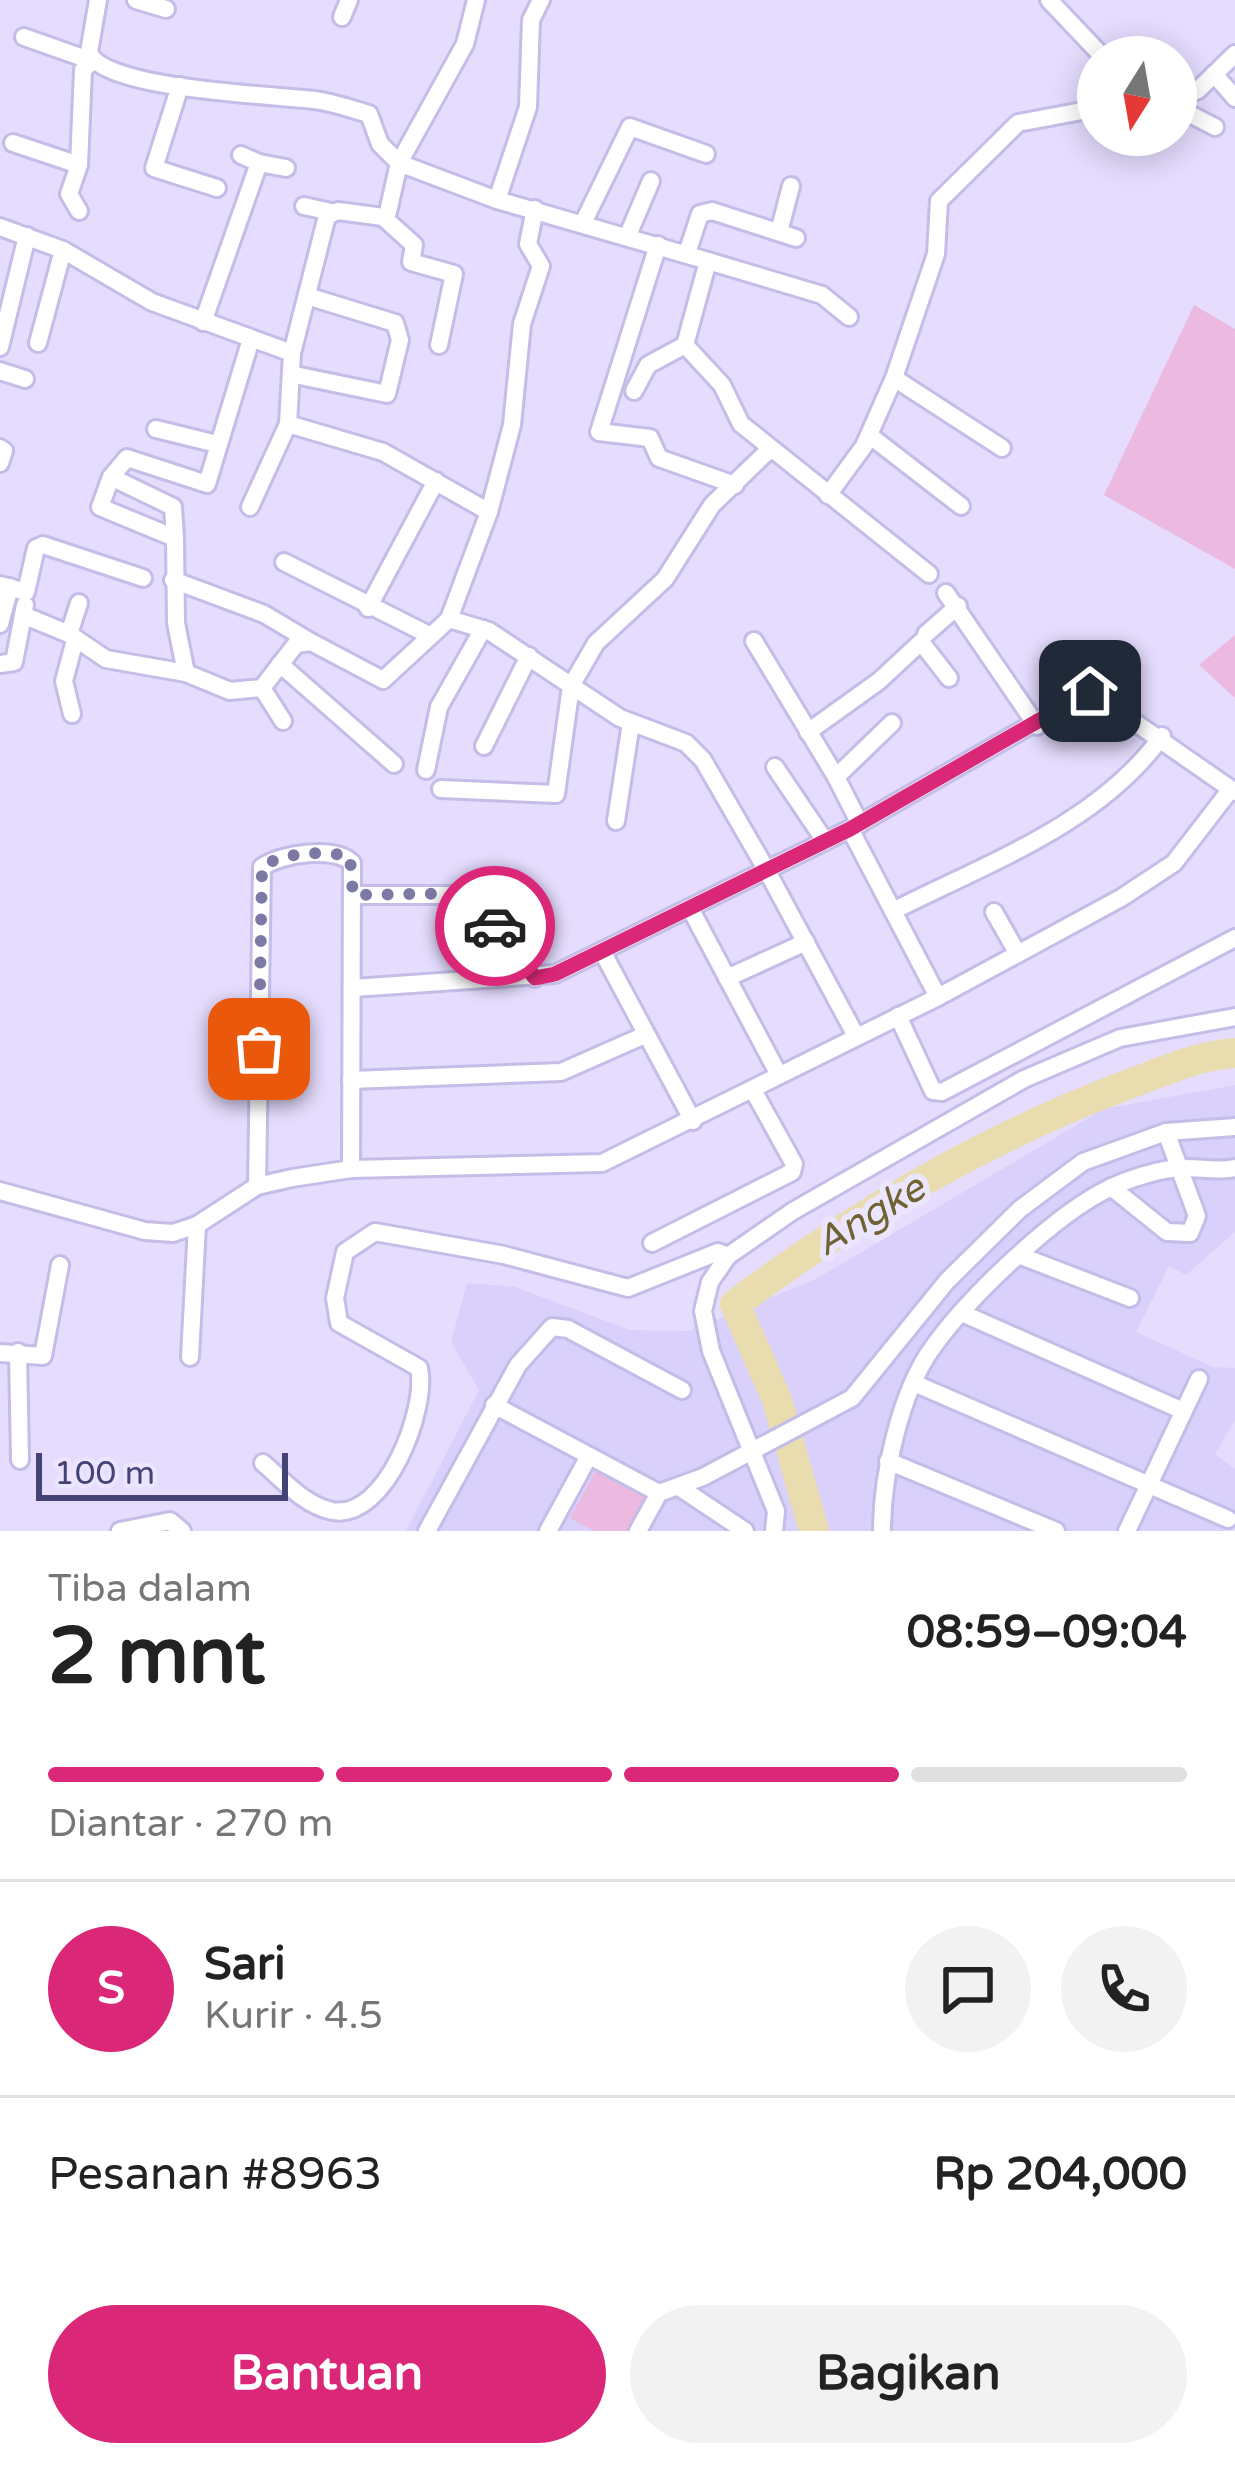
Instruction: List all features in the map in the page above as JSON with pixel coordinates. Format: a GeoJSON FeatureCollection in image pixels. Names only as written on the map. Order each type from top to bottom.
{"type":"FeatureCollection","features":[{"type":"Feature","properties":{"kind":"street"},"geometry":{"type":"LineString","coordinates":[[80,211],[69,194],[79,165],[83,70],[92,61],[98,0]]}},
{"type":"Feature","properties":{"kind":"street"},"geometry":{"type":"LineString","coordinates":[[136,0],[166,9]]}},
{"type":"Feature","properties":{"kind":"street"},"geometry":{"type":"LineString","coordinates":[[383,217],[399,163],[465,44],[476,0]]}},
{"type":"Feature","properties":{"kind":"street"},"geometry":{"type":"LineString","coordinates":[[497,200],[528,107],[531,20],[541,0]]}},
{"type":"Feature","properties":{"kind":"street"},"geometry":{"type":"LineString","coordinates":[[1049,0],[1083,36]]}},
{"type":"Feature","properties":{"kind":"street"},"geometry":{"type":"LineString","coordinates":[[24,37],[180,86],[315,100],[369,114],[380,144],[399,163],[497,200],[584,221],[822,295],[849,317]]}},
{"type":"Feature","properties":{"kind":"street"},"geometry":{"type":"LineString","coordinates":[[1197,87],[1235,53]]}},
{"type":"Feature","properties":{"kind":"street"},"geometry":{"type":"LineString","coordinates":[[1214,74],[1235,98]]}},
{"type":"Feature","properties":{"kind":"street"},"geometry":{"type":"LineString","coordinates":[[180,86],[154,168],[217,188]]}},
{"type":"Feature","properties":{"kind":"street"},"geometry":{"type":"LineString","coordinates":[[828,495],[869,435],[895,379],[936,254],[939,201],[1018,123],[1077,112]]}},
{"type":"Feature","properties":{"kind":"street"},"geometry":{"type":"LineString","coordinates":[[1197,116],[1215,127]]}},
{"type":"Feature","properties":{"kind":"street"},"geometry":{"type":"LineString","coordinates":[[584,221],[630,128],[706,154]]}},
{"type":"Feature","properties":{"kind":"street"},"geometry":{"type":"LineString","coordinates":[[13,143],[79,165]]}},
{"type":"Feature","properties":{"kind":"street"},"geometry":{"type":"LineString","coordinates":[[241,155],[286,169]]}},
{"type":"Feature","properties":{"kind":"street"},"geometry":{"type":"LineString","coordinates":[[203,322],[259,163]]}},
{"type":"Feature","properties":{"kind":"street"},"geometry":{"type":"LineString","coordinates":[[628,235],[651,181]]}},
{"type":"Feature","properties":{"kind":"street"},"geometry":{"type":"LineString","coordinates":[[687,253],[700,214],[712,211],[788,235],[791,186]]}},
{"type":"Feature","properties":{"kind":"street"},"geometry":{"type":"LineString","coordinates":[[304,206],[383,217],[414,244],[411,262],[454,274],[439,345]]}},
{"type":"Feature","properties":{"kind":"street"},"geometry":{"type":"LineString","coordinates":[[173,580],[280,621],[383,680],[449,619],[489,512],[512,424],[522,324],[542,266],[528,244],[535,209]]}},
{"type":"Feature","properties":{"kind":"street"},"geometry":{"type":"LineString","coordinates":[[250,506],[288,424],[295,375],[292,352],[331,212]]}},
{"type":"Feature","properties":{"kind":"street"},"geometry":{"type":"LineString","coordinates":[[0,227],[63,250],[112,283],[203,322],[292,352]]}},
{"type":"Feature","properties":{"kind":"street"},"geometry":{"type":"LineString","coordinates":[[0,347],[27,236]]}},
{"type":"Feature","properties":{"kind":"street"},"geometry":{"type":"LineString","coordinates":[[658,244],[599,432],[650,438],[658,458],[735,485]]}},
{"type":"Feature","properties":{"kind":"street"},"geometry":{"type":"LineString","coordinates":[[38,343],[63,250]]}},
{"type":"Feature","properties":{"kind":"street"},"geometry":{"type":"LineString","coordinates":[[634,391],[648,365],[685,345],[708,261]]}},
{"type":"Feature","properties":{"kind":"street"},"geometry":{"type":"LineString","coordinates":[[295,375],[388,394],[400,340],[395,323],[378,314],[307,296]]}},
{"type":"Feature","properties":{"kind":"street"},"geometry":{"type":"LineString","coordinates":[[175,538],[100,507],[111,477],[128,458],[207,484],[251,339]]}},
{"type":"Feature","properties":{"kind":"street"},"geometry":{"type":"LineString","coordinates":[[685,345],[722,385],[741,424],[928,574]]}},
{"type":"Feature","properties":{"kind":"street"},"geometry":{"type":"LineString","coordinates":[[0,371],[25,379]]}},
{"type":"Feature","properties":{"kind":"street"},"geometry":{"type":"LineString","coordinates":[[895,379],[1002,448]]}},
{"type":"Feature","properties":{"kind":"street"},"geometry":{"type":"LineString","coordinates":[[288,424],[383,452],[489,512]]}},
{"type":"Feature","properties":{"kind":"street"},"geometry":{"type":"LineString","coordinates":[[156,429],[218,444]]}},
{"type":"Feature","properties":{"kind":"street"},"geometry":{"type":"LineString","coordinates":[[869,435],[961,506]]}},
{"type":"Feature","properties":{"kind":"street"},"geometry":{"type":"LineString","coordinates":[[0,448],[0,463]]}},
{"type":"Feature","properties":{"kind":"street"},"geometry":{"type":"LineString","coordinates":[[441,789],[556,794],[571,686],[596,643],[665,579],[712,505],[770,449]]}},
{"type":"Feature","properties":{"kind":"street"},"geometry":{"type":"LineString","coordinates":[[111,477],[173,507],[173,580],[186,673]]}},
{"type":"Feature","properties":{"kind":"street"},"geometry":{"type":"LineString","coordinates":[[368,608],[436,481]]}},
{"type":"Feature","properties":{"kind":"street"},"geometry":{"type":"LineString","coordinates":[[0,624],[12,588],[43,544],[143,578]]}},
{"type":"Feature","properties":{"kind":"street"},"geometry":{"type":"LineString","coordinates":[[284,562],[429,635]]}},
{"type":"Feature","properties":{"kind":"street"},"geometry":{"type":"LineString","coordinates":[[0,664],[14,662],[23,615],[12,588]]}},
{"type":"Feature","properties":{"kind":"street"},"geometry":{"type":"LineString","coordinates":[[926,634],[952,600],[1037,726]]}},
{"type":"Feature","properties":{"kind":"street"},"geometry":{"type":"LineString","coordinates":[[72,714],[64,682],[79,603]]}},
{"type":"Feature","properties":{"kind":"street"},"geometry":{"type":"LineString","coordinates":[[23,615],[106,658],[186,673],[230,691],[262,688],[296,644],[311,642]]}},
{"type":"Feature","properties":{"kind":"street"},"geometry":{"type":"LineString","coordinates":[[449,619],[483,628],[632,723],[686,743],[703,760],[855,1034]]}},
{"type":"Feature","properties":{"kind":"street"},"geometry":{"type":"LineString","coordinates":[[426,770],[440,707],[483,628]]}},
{"type":"Feature","properties":{"kind":"street"},"geometry":{"type":"LineString","coordinates":[[754,641],[836,777],[893,911],[938,997]]}},
{"type":"Feature","properties":{"kind":"street"},"geometry":{"type":"LineString","coordinates":[[808,732],[879,681],[921,642],[949,678]]}},
{"type":"Feature","properties":{"kind":"street"},"geometry":{"type":"LineString","coordinates":[[484,746],[529,656]]}},
{"type":"Feature","properties":{"kind":"street"},"geometry":{"type":"LineString","coordinates":[[280,664],[394,764]]}},
{"type":"Feature","properties":{"kind":"street"},"geometry":{"type":"LineString","coordinates":[[262,688],[283,721]]}},
{"type":"Feature","properties":{"kind":"street"},"geometry":{"type":"LineString","coordinates":[[0,1191],[145,1231],[173,1233],[197,1225],[257,1186],[351,1169],[575,1168],[633,1152],[855,1034],[938,997],[1174,863],[1233,790],[1094,692],[855,826],[603,953],[535,978],[353,988]]}},
{"type":"Feature","properties":{"kind":"street"},"geometry":{"type":"LineString","coordinates":[[616,821],[632,723]]}},
{"type":"Feature","properties":{"kind":"street"},"geometry":{"type":"LineString","coordinates":[[836,777],[892,723]]}},
{"type":"Feature","properties":{"kind":"street"},"geometry":{"type":"LineString","coordinates":[[893,911],[1072,820],[1135,774],[1162,736]]}},
{"type":"Feature","properties":{"kind":"street"},"geometry":{"type":"LineString","coordinates":[[776,767],[826,841]]}},
{"type":"Feature","properties":{"kind":"street"},"geometry":{"type":"LineString","coordinates":[[257,1186],[262,867],[273,859],[336,853],[352,863],[351,1169]]}},
{"type":"Feature","properties":{"kind":"street"},"geometry":{"type":"LineString","coordinates":[[353,895],[472,895],[535,978]]}},
{"type":"Feature","properties":{"kind":"street"},"geometry":{"type":"LineString","coordinates":[[690,908],[779,1075]]}},
{"type":"Feature","properties":{"kind":"street"},"geometry":{"type":"LineString","coordinates":[[994,912],[1018,954]]}},
{"type":"Feature","properties":{"kind":"street"},"geometry":{"type":"LineString","coordinates":[[898,1016],[933,1091],[942,1092],[1235,938]]}},
{"type":"Feature","properties":{"kind":"street"},"geometry":{"type":"LineString","coordinates":[[727,978],[806,942]]}},
{"type":"Feature","properties":{"kind":"street"},"geometry":{"type":"LineString","coordinates":[[603,953],[693,1121]]}},
{"type":"Feature","properties":{"kind":"street"},"geometry":{"type":"LineString","coordinates":[[774,1531],[776,1511],[757,1444],[711,1351],[703,1311],[710,1282],[728,1256],[794,1211],[1024,1079],[1120,1039],[1235,1017]]}},
{"type":"Feature","properties":{"kind":"street"},"geometry":{"type":"LineString","coordinates":[[351,1080],[561,1072],[645,1035]]}},
{"type":"Feature","properties":{"kind":"street"},"geometry":{"type":"LineString","coordinates":[[652,1243],[792,1172],[794,1164],[753,1090]]}},
{"type":"Feature","properties":{"kind":"street"},"geometry":{"type":"LineString","coordinates":[[638,1531],[659,1493],[852,1398],[947,1281],[1020,1209],[1083,1162],[1166,1132],[1235,1126]]}},
{"type":"Feature","properties":{"kind":"street"},"geometry":{"type":"LineString","coordinates":[[1111,1187],[1167,1232],[1190,1234],[1197,1216],[1166,1132]]}},
{"type":"Feature","properties":{"kind":"street"},"geometry":{"type":"LineString","coordinates":[[882,1531],[887,1461],[916,1384],[932,1348],[964,1314],[1056,1220],[1111,1187],[1179,1168],[1235,1168]]}},
{"type":"Feature","properties":{"kind":"street"},"geometry":{"type":"LineString","coordinates":[[190,1357],[197,1225]]}},
{"type":"Feature","properties":{"kind":"street"},"geometry":{"type":"LineString","coordinates":[[263,1463],[310,1504],[337,1512],[361,1504],[392,1475],[424,1390],[419,1368],[339,1323],[335,1298],[345,1252],[375,1232],[504,1255],[628,1288],[718,1252],[728,1256]]}},
{"type":"Feature","properties":{"kind":"street"},"geometry":{"type":"LineString","coordinates":[[1021,1256],[1130,1298]]}},
{"type":"Feature","properties":{"kind":"street"},"geometry":{"type":"LineString","coordinates":[[20,1460],[9,1352],[44,1356],[60,1265]]}},
{"type":"Feature","properties":{"kind":"street"},"geometry":{"type":"LineString","coordinates":[[964,1314],[1181,1410]]}},
{"type":"Feature","properties":{"kind":"street"},"geometry":{"type":"LineString","coordinates":[[428,1531],[518,1365],[558,1325],[682,1390]]}},
{"type":"Feature","properties":{"kind":"street"},"geometry":{"type":"LineString","coordinates":[[1127,1531],[1198,1379]]}},
{"type":"Feature","properties":{"kind":"street"},"geometry":{"type":"LineString","coordinates":[[916,1384],[1228,1519]]}},
{"type":"Feature","properties":{"kind":"street"},"geometry":{"type":"LineString","coordinates":[[494,1405],[659,1493]]}},
{"type":"Feature","properties":{"kind":"street"},"geometry":{"type":"LineString","coordinates":[[548,1531],[590,1456]]}},
{"type":"Feature","properties":{"kind":"street"},"geometry":{"type":"LineString","coordinates":[[887,1461],[1031,1526],[1056,1531]]}},
{"type":"Feature","properties":{"kind":"street"},"geometry":{"type":"LineString","coordinates":[[679,1487],[745,1531]]}},
{"type":"Feature","properties":{"kind":"street"},"geometry":{"type":"LineString","coordinates":[[120,1531],[170,1521],[182,1531]]}},
{"type":"Feature","properties":{"kind":"shaded area"},"geometry":{"type":"Polygon","coordinates":[[[1194,305],[1235,329],[1235,569],[1104,495],[1194,305]]]}},
{"type":"Feature","properties":{"kind":"shaded area"},"geometry":{"type":"Polygon","coordinates":[[[1235,635],[1235,698],[1199,665],[1235,635]]]}},
{"type":"Feature","properties":{"kind":"shaded area"},"geometry":{"type":"Polygon","coordinates":[[[1235,1085],[1235,1232],[1186,1275],[1169,1266],[1136,1332],[1213,1367],[1235,1368],[1235,1420],[1215,1454],[1235,1469],[1235,1516],[1224,1531],[406,1531],[479,1390],[451,1342],[467,1283],[515,1287],[630,1330],[688,1331],[816,1279],[1104,1109],[1235,1085]]]}},
{"type":"Feature","properties":{"kind":"shaded area"},"geometry":{"type":"Polygon","coordinates":[[[596,1470],[648,1498],[630,1531],[594,1531],[570,1518],[596,1470]]]}},
{"type":"Feature","properties":{"kind":"waterway","name":"Angke"},"geometry":{"type":"LineString","coordinates":[[814,1531],[777,1400],[735,1304],[876,1209],[974,1153],[1129,1084],[1235,1053]]}},
{"type":"Feature","properties":{"kind":"way so far"},"geometry":{"type":"LineString","coordinates":[[259,1049],[262,867],[273,859],[336,853],[350,857],[353,895],[468,893],[495,926]]}},
{"type":"Feature","properties":{"kind":"route"},"geometry":{"type":"LineString","coordinates":[[495,926],[535,978],[555,974],[850,829],[1037,726],[1090,691]]}}]}
